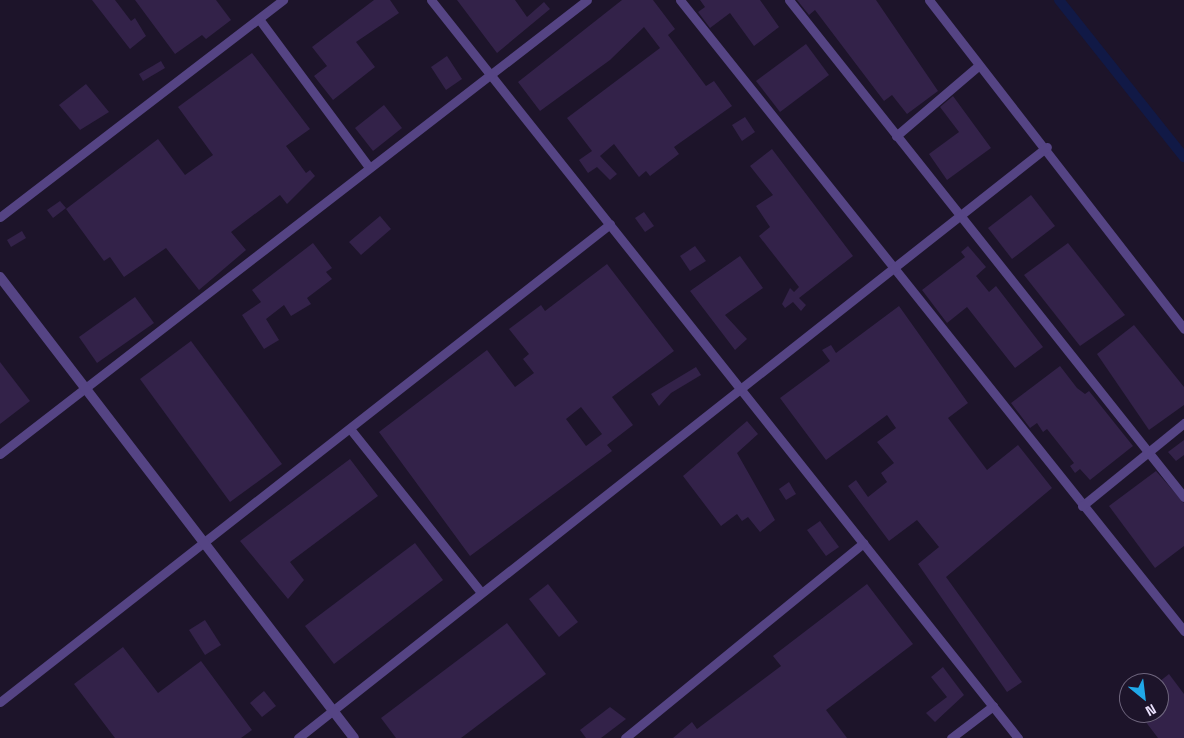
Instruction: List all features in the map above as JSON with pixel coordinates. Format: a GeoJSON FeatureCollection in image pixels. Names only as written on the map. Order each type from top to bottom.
{"type":"FeatureCollection","features":[{"type":"Feature","properties":{"kind":"street"},"geometry":{"type":"LineString","coordinates":[[0,217],[283,0]]}},
{"type":"Feature","properties":{"kind":"street"},"geometry":{"type":"LineString","coordinates":[[432,0],[1018,738]]}},
{"type":"Feature","properties":{"kind":"street"},"geometry":{"type":"LineString","coordinates":[[0,454],[587,0]]}},
{"type":"Feature","properties":{"kind":"street"},"geometry":{"type":"LineString","coordinates":[[680,0],[1082,506],[1184,631]]}},
{"type":"Feature","properties":{"kind":"street"},"geometry":{"type":"LineString","coordinates":[[789,0],[1184,498]]}},
{"type":"Feature","properties":{"kind":"street"},"geometry":{"type":"LineString","coordinates":[[929,0],[1047,147],[1184,329]]}},
{"type":"Feature","properties":{"kind":"street"},"geometry":{"type":"LineString","coordinates":[[259,19],[369,167]]}},
{"type":"Feature","properties":{"kind":"street"},"geometry":{"type":"LineString","coordinates":[[896,136],[980,65]]}},
{"type":"Feature","properties":{"kind":"street"},"geometry":{"type":"LineString","coordinates":[[298,738],[739,387],[1047,147]]}},
{"type":"Feature","properties":{"kind":"street"},"geometry":{"type":"LineString","coordinates":[[0,702],[350,430],[610,224]]}},
{"type":"Feature","properties":{"kind":"street"},"geometry":{"type":"LineString","coordinates":[[0,277],[207,541],[354,738]]}},
{"type":"Feature","properties":{"kind":"street"},"geometry":{"type":"LineString","coordinates":[[1082,506],[1184,423]]}},
{"type":"Feature","properties":{"kind":"street"},"geometry":{"type":"LineString","coordinates":[[350,430],[481,592]]}},
{"type":"Feature","properties":{"kind":"street"},"geometry":{"type":"LineString","coordinates":[[625,738],[863,543]]}},
{"type":"Feature","properties":{"kind":"street"},"geometry":{"type":"LineString","coordinates":[[951,738],[992,706]]}},
{"type":"Feature","properties":{"kind":"building"},"geometry":{"type":"Polygon","coordinates":[[[92,0],[115,0],[131,21],[135,18],[146,36],[130,49],[92,0]]]}},
{"type":"Feature","properties":{"kind":"building"},"geometry":{"type":"Polygon","coordinates":[[[135,0],[216,0],[231,20],[206,39],[202,35],[175,54],[135,0]]]}},
{"type":"Feature","properties":{"kind":"building"},"geometry":{"type":"Polygon","coordinates":[[[374,0],[390,0],[399,13],[356,42],[375,67],[333,100],[314,76],[327,66],[312,47],[374,0]]]}},
{"type":"Feature","properties":{"kind":"building"},"geometry":{"type":"Polygon","coordinates":[[[457,0],[515,0],[527,17],[544,2],[550,9],[497,53],[457,0]]]}},
{"type":"Feature","properties":{"kind":"building"},"geometry":{"type":"Polygon","coordinates":[[[622,0],[653,0],[675,29],[668,35],[706,86],[714,81],[732,106],[674,147],[679,154],[650,176],[646,171],[639,177],[614,144],[600,156],[617,174],[610,180],[597,167],[588,173],[579,160],[592,151],[567,118],[660,48],[644,27],[610,60],[540,111],[518,82],[622,0]]]}},
{"type":"Feature","properties":{"kind":"building"},"geometry":{"type":"Polygon","coordinates":[[[700,0],[760,0],[779,27],[754,46],[730,13],[710,28],[698,12],[705,7],[700,0]]]}},
{"type":"Feature","properties":{"kind":"building"},"geometry":{"type":"Polygon","coordinates":[[[797,0],[876,0],[938,91],[907,114],[892,95],[884,101],[815,10],[809,15],[797,0]]]}},
{"type":"Feature","properties":{"kind":"building"},"geometry":{"type":"Polygon","coordinates":[[[806,44],[829,75],[780,112],[756,81],[806,44]]]}},
{"type":"Feature","properties":{"kind":"building"},"geometry":{"type":"Polygon","coordinates":[[[252,53],[310,129],[286,146],[306,173],[310,170],[315,176],[287,204],[280,195],[231,232],[246,250],[199,290],[166,248],[124,277],[110,257],[104,261],[66,209],[158,139],[185,175],[213,155],[178,107],[252,53]]]}},
{"type":"Feature","properties":{"kind":"building"},"geometry":{"type":"Polygon","coordinates":[[[447,56],[462,79],[446,90],[431,67],[447,56]]]}},
{"type":"Feature","properties":{"kind":"building"},"geometry":{"type":"Polygon","coordinates":[[[161,61],[165,68],[143,81],[139,74],[161,61]]]}},
{"type":"Feature","properties":{"kind":"building"},"geometry":{"type":"Polygon","coordinates":[[[86,84],[109,112],[80,130],[59,105],[86,84]]]}},
{"type":"Feature","properties":{"kind":"building"},"geometry":{"type":"Polygon","coordinates":[[[953,96],[991,148],[947,180],[929,154],[959,132],[940,107],[953,96]]]}},
{"type":"Feature","properties":{"kind":"building"},"geometry":{"type":"Polygon","coordinates":[[[384,105],[402,128],[373,151],[355,128],[384,105]]]}},
{"type":"Feature","properties":{"kind":"building"},"geometry":{"type":"Polygon","coordinates":[[[745,117],[755,132],[742,141],[732,125],[745,117]]]}},
{"type":"Feature","properties":{"kind":"building"},"geometry":{"type":"Polygon","coordinates":[[[772,149],[853,256],[799,298],[806,305],[801,311],[793,302],[785,308],[782,304],[790,288],[794,292],[799,287],[759,236],[770,227],[756,206],[773,195],[750,166],[772,149]]]}},
{"type":"Feature","properties":{"kind":"building"},"geometry":{"type":"Polygon","coordinates":[[[1031,195],[1055,226],[1012,259],[988,228],[1031,195]]]}},
{"type":"Feature","properties":{"kind":"building"},"geometry":{"type":"Polygon","coordinates":[[[60,201],[66,208],[53,218],[47,210],[60,201]]]}},
{"type":"Feature","properties":{"kind":"building"},"geometry":{"type":"Polygon","coordinates":[[[644,212],[654,226],[645,232],[635,218],[644,212]]]}},
{"type":"Feature","properties":{"kind":"building"},"geometry":{"type":"Polygon","coordinates":[[[380,216],[391,229],[361,255],[349,242],[380,216]]]}},
{"type":"Feature","properties":{"kind":"building"},"geometry":{"type":"Polygon","coordinates":[[[22,231],[26,238],[11,247],[7,240],[22,231]]]}},
{"type":"Feature","properties":{"kind":"building"},"geometry":{"type":"Polygon","coordinates":[[[313,243],[332,268],[326,272],[332,279],[307,298],[311,304],[291,316],[284,305],[266,319],[279,340],[264,349],[242,315],[261,302],[252,290],[313,243]]]}},
{"type":"Feature","properties":{"kind":"building"},"geometry":{"type":"Polygon","coordinates":[[[1068,243],[1125,315],[1080,346],[1024,275],[1068,243]]]}},
{"type":"Feature","properties":{"kind":"building"},"geometry":{"type":"Polygon","coordinates":[[[695,246],[706,261],[690,271],[680,256],[695,246]]]}},
{"type":"Feature","properties":{"kind":"building"},"geometry":{"type":"Polygon","coordinates":[[[968,246],[986,267],[976,276],[989,292],[996,286],[1043,347],[1015,368],[967,307],[947,323],[922,290],[965,257],[961,252],[968,246]]]}},
{"type":"Feature","properties":{"kind":"building"},"geometry":{"type":"Polygon","coordinates":[[[740,256],[763,288],[725,315],[747,339],[735,350],[690,291],[740,256]]]}},
{"type":"Feature","properties":{"kind":"building"},"geometry":{"type":"Polygon","coordinates":[[[607,264],[674,351],[612,397],[633,425],[607,445],[612,451],[470,556],[379,432],[487,350],[515,387],[534,373],[523,359],[529,354],[509,329],[541,305],[545,311],[607,264]],[[581,407],[566,419],[586,446],[602,434],[581,407]]]}},
{"type":"Feature","properties":{"kind":"building"},"geometry":{"type":"Polygon","coordinates":[[[135,297],[154,323],[97,363],[79,337],[135,297]]]}},
{"type":"Feature","properties":{"kind":"building"},"geometry":{"type":"Polygon","coordinates":[[[899,306],[968,403],[948,418],[987,470],[1018,445],[1052,488],[946,577],[1022,682],[1007,692],[918,564],[939,547],[917,520],[889,541],[848,486],[856,480],[868,497],[887,482],[881,473],[894,463],[877,442],[896,428],[887,415],[826,460],[780,398],[830,361],[822,350],[831,345],[836,353],[899,306]]]}},
{"type":"Feature","properties":{"kind":"building"},"geometry":{"type":"Polygon","coordinates":[[[1134,325],[1184,387],[1184,405],[1149,430],[1097,354],[1134,325]]]}},
{"type":"Feature","properties":{"kind":"building"},"geometry":{"type":"Polygon","coordinates":[[[191,341],[282,464],[230,502],[140,379],[191,341]]]}},
{"type":"Feature","properties":{"kind":"building"},"geometry":{"type":"Polygon","coordinates":[[[0,362],[30,401],[0,424],[0,362]]]}},
{"type":"Feature","properties":{"kind":"building"},"geometry":{"type":"Polygon","coordinates":[[[1060,366],[1077,388],[1085,394],[1089,391],[1133,446],[1090,480],[1080,469],[1075,473],[1070,466],[1074,463],[1047,429],[1043,432],[1037,423],[1030,428],[1011,403],[1060,366]]]}},
{"type":"Feature","properties":{"kind":"building"},"geometry":{"type":"Polygon","coordinates":[[[696,367],[701,375],[671,393],[659,406],[651,394],[696,367]]]}},
{"type":"Feature","properties":{"kind":"building"},"geometry":{"type":"Polygon","coordinates":[[[747,421],[758,434],[737,453],[775,520],[760,532],[748,517],[742,521],[737,514],[721,526],[683,476],[747,421]]]}},
{"type":"Feature","properties":{"kind":"building"},"geometry":{"type":"Polygon","coordinates":[[[1184,440],[1184,455],[1176,461],[1168,452],[1184,440]]]}},
{"type":"Feature","properties":{"kind":"building"},"geometry":{"type":"Polygon","coordinates":[[[350,459],[378,496],[290,562],[304,580],[288,599],[240,541],[350,459]]]}},
{"type":"Feature","properties":{"kind":"building"},"geometry":{"type":"Polygon","coordinates":[[[1156,471],[1184,503],[1184,546],[1155,568],[1109,506],[1156,471]]]}},
{"type":"Feature","properties":{"kind":"building"},"geometry":{"type":"Polygon","coordinates":[[[789,482],[796,494],[786,500],[779,489],[789,482]]]}},
{"type":"Feature","properties":{"kind":"building"},"geometry":{"type":"Polygon","coordinates":[[[820,521],[839,547],[826,556],[807,530],[820,521]]]}},
{"type":"Feature","properties":{"kind":"building"},"geometry":{"type":"Polygon","coordinates":[[[415,543],[443,580],[334,664],[305,626],[415,543]]]}},
{"type":"Feature","properties":{"kind":"building"},"geometry":{"type":"Polygon","coordinates":[[[548,584],[578,622],[559,637],[529,599],[548,584]]]}},
{"type":"Feature","properties":{"kind":"building"},"geometry":{"type":"Polygon","coordinates":[[[867,584],[913,644],[826,710],[847,738],[673,738],[692,722],[697,729],[781,666],[773,656],[867,584]]]}},
{"type":"Feature","properties":{"kind":"building"},"geometry":{"type":"Polygon","coordinates":[[[205,620],[221,645],[205,655],[189,630],[205,620]]]}},
{"type":"Feature","properties":{"kind":"building"},"geometry":{"type":"Polygon","coordinates":[[[507,623],[546,674],[461,738],[396,738],[381,718],[507,623]]]}},
{"type":"Feature","properties":{"kind":"building"},"geometry":{"type":"Polygon","coordinates":[[[123,647],[158,693],[201,661],[252,730],[241,738],[115,738],[74,684],[123,647]]]}},
{"type":"Feature","properties":{"kind":"building"},"geometry":{"type":"Polygon","coordinates":[[[943,667],[964,695],[935,722],[926,713],[947,697],[931,677],[943,667]]]}},
{"type":"Feature","properties":{"kind":"building"},"geometry":{"type":"Polygon","coordinates":[[[1169,674],[1184,694],[1184,738],[1158,738],[1147,723],[1169,723],[1169,674]]]}},
{"type":"Feature","properties":{"kind":"building"},"geometry":{"type":"Polygon","coordinates":[[[264,691],[276,706],[262,717],[250,703],[264,691]]]}},
{"type":"Feature","properties":{"kind":"building"},"geometry":{"type":"Polygon","coordinates":[[[610,707],[626,719],[601,738],[586,738],[580,730],[610,707]]]}},
{"type":"Feature","properties":{"kind":"waterway"},"geometry":{"type":"LineString","coordinates":[[1059,0],[1184,157]]}}]}
